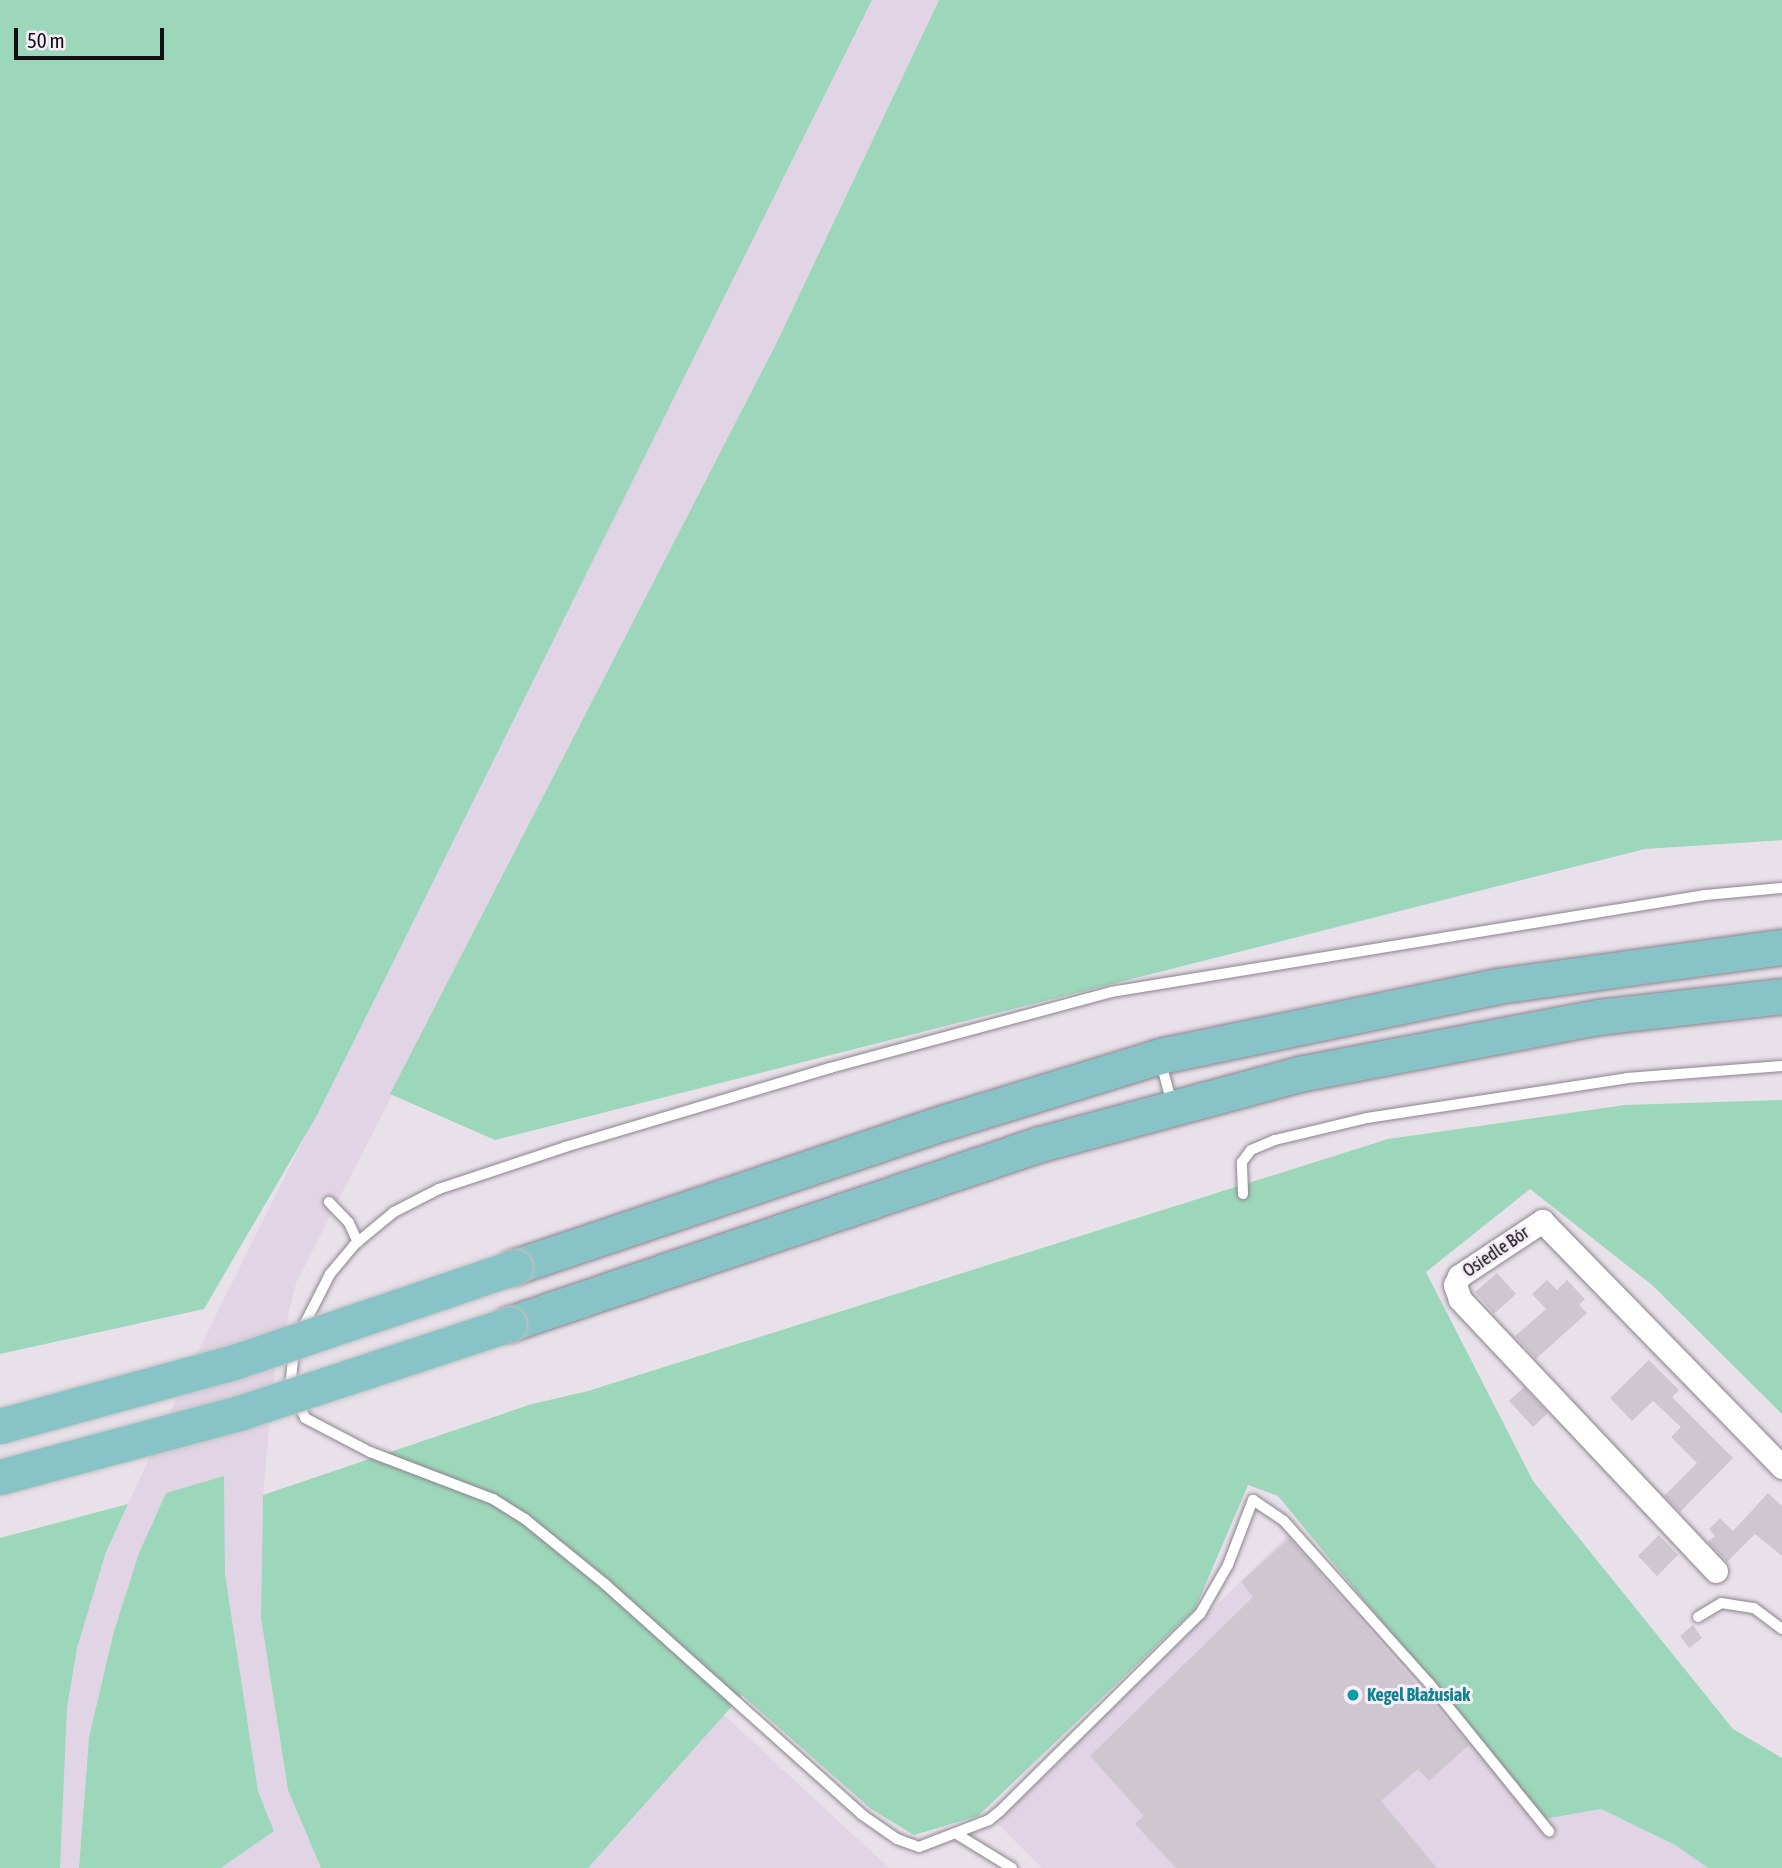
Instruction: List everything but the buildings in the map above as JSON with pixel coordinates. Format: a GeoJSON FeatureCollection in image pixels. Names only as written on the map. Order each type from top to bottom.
{"type":"FeatureCollection","features":[{"type":"Feature","properties":{"kind":"main road"},"geometry":{"type":"LineString","coordinates":[[0,1426],[237,1361],[946,1122],[1160,1056],[1497,986],[1782,947]]}},
{"type":"Feature","properties":{"kind":"main road"},"geometry":{"type":"LineString","coordinates":[[0,1477],[228,1416],[1040,1144],[1173,1108],[1299,1074],[1499,1034],[1599,1017],[1782,996]]}},
{"type":"Feature","properties":{"kind":"street","name":"Osiedle Bór"},"geometry":{"type":"LineString","coordinates":[[1716,1571],[1460,1299],[1455,1285],[1459,1276],[1542,1221],[1782,1467]]}},
{"type":"Feature","properties":{"kind":"lane"},"geometry":{"type":"LineString","coordinates":[[1549,1831],[1284,1521],[1253,1500],[1224,1575],[1200,1615],[1000,1811],[919,1847],[897,1839],[861,1814],[605,1584],[525,1519],[493,1499],[370,1452],[306,1418],[290,1388],[290,1362],[318,1294],[358,1242],[416,1199],[540,1155],[830,1068],[1111,992],[1705,895],[1782,888]]}},
{"type":"Feature","properties":{"kind":"lane"},"geometry":{"type":"LineString","coordinates":[[1160,1056],[1173,1108]]}},
{"type":"Feature","properties":{"kind":"lane"},"geometry":{"type":"LineString","coordinates":[[1243,1194],[1239,1173],[1251,1150],[1288,1137],[1367,1118],[1614,1080],[1782,1066]]}},
{"type":"Feature","properties":{"kind":"lane"},"geometry":{"type":"LineString","coordinates":[[329,1202],[349,1223],[358,1242]]}},
{"type":"Feature","properties":{"kind":"lane"},"geometry":{"type":"LineString","coordinates":[[1698,1616],[1721,1603],[1754,1608],[1782,1629]]}},
{"type":"Feature","properties":{"kind":"lane"},"geometry":{"type":"LineString","coordinates":[[955,1833],[1012,1868]]}},
{"type":"Feature","properties":{"kind":"shaded area"},"geometry":{"type":"Polygon","coordinates":[[[872,0],[939,0],[775,346],[296,1283],[274,1374],[263,1495],[261,1618],[288,1790],[321,1868],[221,1868],[274,1831],[258,1791],[225,1574],[224,1477],[166,1493],[139,1553],[114,1631],[89,1737],[79,1868],[60,1868],[67,1708],[77,1648],[106,1552],[205,1337],[872,0]]]}},
{"type":"Feature","properties":{"kind":"shaded area"},"geometry":{"type":"Polygon","coordinates":[[[1288,1534],[1543,1819],[1601,1809],[1675,1845],[1708,1868],[1042,1868],[997,1823],[1288,1534]]]}},
{"type":"Feature","properties":{"kind":"shaded area"},"geometry":{"type":"Polygon","coordinates":[[[724,1715],[889,1868],[588,1868],[724,1715]]]}},
{"type":"Feature","properties":{"kind":"green space"},"geometry":{"type":"Polygon","coordinates":[[[0,0],[872,0],[316,1117],[204,1309],[0,1354],[0,0]]]}},
{"type":"Feature","properties":{"kind":"green space"},"geometry":{"type":"Polygon","coordinates":[[[939,0],[1782,0],[1782,840],[1645,849],[495,1140],[390,1094],[775,346],[939,0]]]}},
{"type":"Feature","properties":{"kind":"green space"},"geometry":{"type":"Polygon","coordinates":[[[1782,1100],[1782,1414],[1652,1285],[1530,1189],[1426,1272],[1533,1481],[1733,1729],[1782,1758],[1782,1868],[1708,1868],[1675,1845],[1601,1809],[1544,1819],[1278,1496],[1248,1485],[1195,1609],[978,1816],[914,1835],[871,1809],[742,1695],[588,1868],[321,1868],[288,1790],[261,1618],[263,1495],[532,1404],[588,1391],[1388,1139],[1625,1105],[1782,1100]]]}},
{"type":"Feature","properties":{"kind":"green space"},"geometry":{"type":"Polygon","coordinates":[[[224,1476],[225,1574],[258,1791],[274,1831],[221,1868],[79,1868],[89,1737],[114,1631],[139,1553],[166,1493],[224,1476]]]}},
{"type":"Feature","properties":{"kind":"green space"},"geometry":{"type":"Polygon","coordinates":[[[128,1504],[106,1552],[77,1648],[67,1708],[60,1868],[0,1868],[0,1538],[128,1504]]]}},
{"type":"Feature","properties":{"kind":"place","name":"Kegel Błażusiak"},"geometry":{"type":"Point","coordinates":[1353,1695]}}]}
